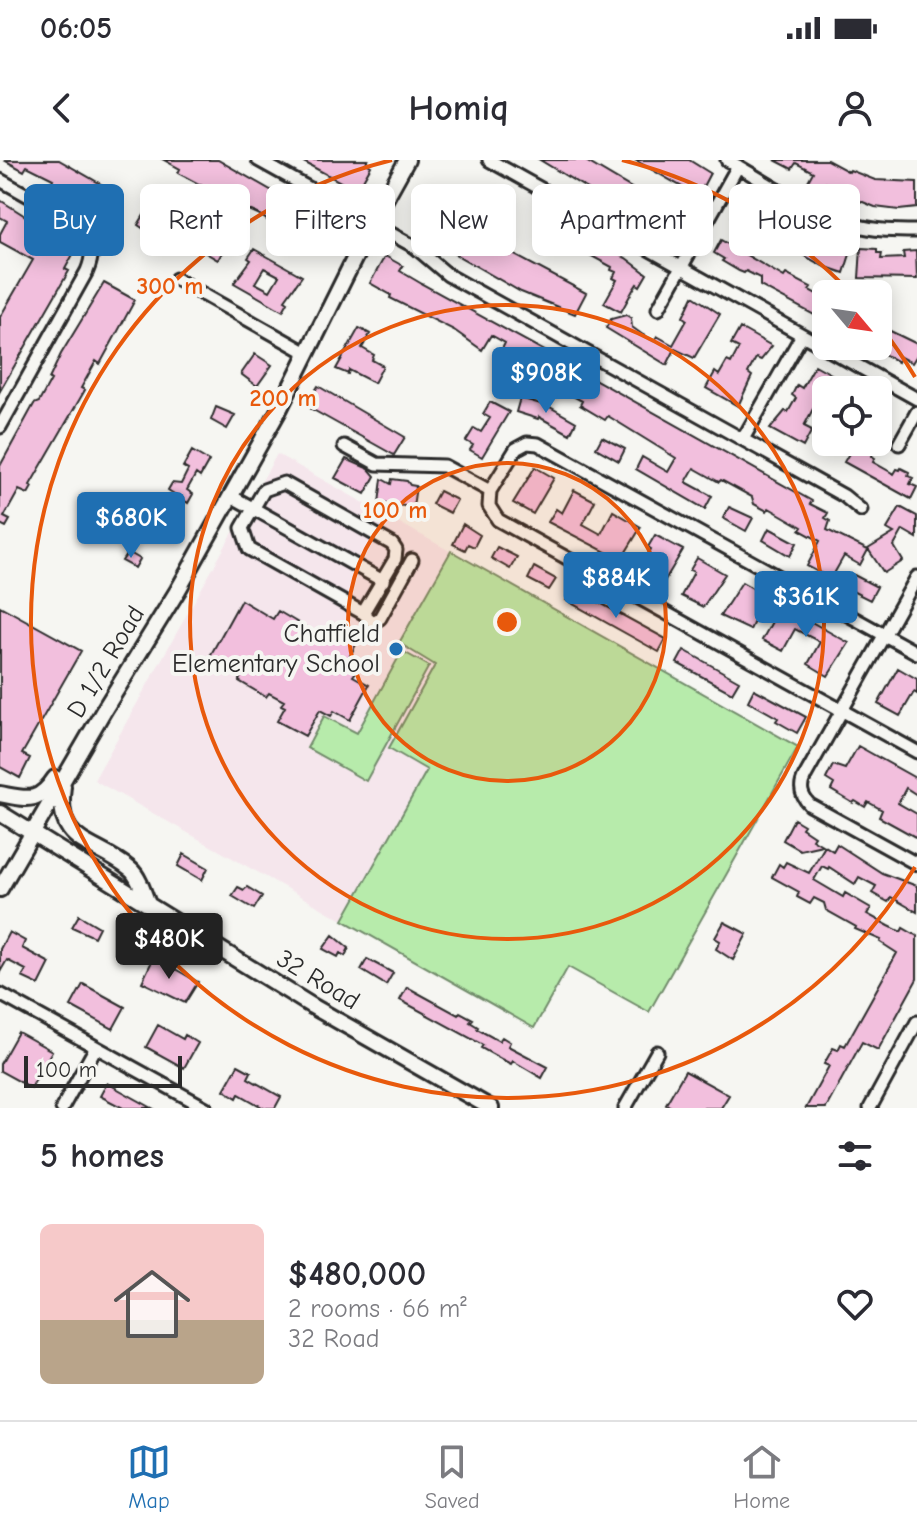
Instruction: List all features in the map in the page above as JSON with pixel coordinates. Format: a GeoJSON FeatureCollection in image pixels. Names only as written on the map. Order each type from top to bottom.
{"type":"FeatureCollection","features":[{"type":"Feature","properties":{"kind":"main road","name":"D 1/2 Road"},"geometry":{"type":"LineString","coordinates":[[394,184],[407,160]]}},
{"type":"Feature","properties":{"kind":"main road","name":"D 1/2 Road"},"geometry":{"type":"LineString","coordinates":[[0,889],[231,496],[279,410],[356,256]]}},
{"type":"Feature","properties":{"kind":"main road"},"geometry":{"type":"LineString","coordinates":[[0,794],[19,800],[44,793],[67,758],[82,749]]}},
{"type":"Feature","properties":{"kind":"main road"},"geometry":{"type":"LineString","coordinates":[[63,779],[60,803],[65,825],[80,840],[134,872],[148,904]]}},
{"type":"Feature","properties":{"kind":"main road","name":"32 Road"},"geometry":{"type":"LineString","coordinates":[[0,813],[312,1006],[491,1108]]}},
{"type":"Feature","properties":{"kind":"street"},"geometry":{"type":"LineString","coordinates":[[258,160],[301,184]]}},
{"type":"Feature","properties":{"kind":"street"},"geometry":{"type":"LineString","coordinates":[[489,160],[917,399]]}},
{"type":"Feature","properties":{"kind":"street"},"geometry":{"type":"LineString","coordinates":[[658,309],[732,163],[823,213],[853,225],[885,231],[917,231]]}},
{"type":"Feature","properties":{"kind":"street"},"geometry":{"type":"LineString","coordinates":[[0,180],[77,224],[87,235],[92,249],[87,271],[0,427]]}},
{"type":"Feature","properties":{"kind":"street"},"geometry":{"type":"LineString","coordinates":[[395,236],[415,247],[448,275],[844,496],[861,510]]}},
{"type":"Feature","properties":{"kind":"street"},"geometry":{"type":"LineString","coordinates":[[176,279],[307,353]]}},
{"type":"Feature","properties":{"kind":"street"},"geometry":{"type":"LineString","coordinates":[[743,439],[802,335]]}},
{"type":"Feature","properties":{"kind":"street"},"geometry":{"type":"LineString","coordinates":[[899,444],[917,412]]}},
{"type":"Feature","properties":{"kind":"street"},"geometry":{"type":"LineString","coordinates":[[917,653],[538,444],[527,443],[516,449],[490,491],[489,506],[498,520],[917,752]]}},
{"type":"Feature","properties":{"kind":"street"},"geometry":{"type":"LineString","coordinates":[[344,446],[377,464],[444,466],[490,491]]}},
{"type":"Feature","properties":{"kind":"street"},"geometry":{"type":"LineString","coordinates":[[363,613],[395,559],[396,550],[392,544],[284,483],[264,490],[242,528],[249,549],[363,613],[373,622],[380,618],[412,560]]}},
{"type":"Feature","properties":{"kind":"street"},"geometry":{"type":"LineString","coordinates":[[231,496],[383,581]]}},
{"type":"Feature","properties":{"kind":"street"},"geometry":{"type":"LineString","coordinates":[[917,577],[801,787],[810,805],[917,864]]}},
{"type":"Feature","properties":{"kind":"street"},"geometry":{"type":"LineString","coordinates":[[0,994],[205,1108]]}},
{"type":"Feature","properties":{"kind":"street"},"geometry":{"type":"LineString","coordinates":[[870,1108],[917,1022]]}},
{"type":"Feature","properties":{"kind":"street"},"geometry":{"type":"LineString","coordinates":[[62,1108],[96,1047]]}},
{"type":"Feature","properties":{"kind":"street"},"geometry":{"type":"LineString","coordinates":[[625,1108],[657,1052]]}},
{"type":"Feature","properties":{"kind":"shaded area","name":"Chatfield Elementary School"},"geometry":{"type":"Polygon","coordinates":[[[277,454],[798,747],[649,1012],[568,967],[534,1028],[94,780],[277,454]]]}},
{"type":"Feature","properties":{"kind":"green space"},"geometry":{"type":"Polygon","coordinates":[[[451,551],[798,747],[649,1012],[568,967],[534,1028],[343,920],[427,770],[389,748],[435,665],[399,643],[451,551]]]}},
{"type":"Feature","properties":{"kind":"green space"},"geometry":{"type":"Polygon","coordinates":[[[402,651],[429,666],[366,781],[307,748],[324,716],[357,733],[402,651]]]}},
{"type":"Feature","properties":{"kind":"building"},"geometry":{"type":"Polygon","coordinates":[[[4,160],[59,160],[101,184],[50,184],[53,179],[27,166],[24,171],[4,160]]]}},
{"type":"Feature","properties":{"kind":"building"},"geometry":{"type":"Polygon","coordinates":[[[164,160],[218,160],[266,187],[266,219],[250,210],[250,184],[199,184],[178,173],[180,169],[164,160]]]}},
{"type":"Feature","properties":{"kind":"building"},"geometry":{"type":"Polygon","coordinates":[[[300,160],[368,160],[366,163],[371,166],[361,184],[344,184],[300,160]]]}},
{"type":"Feature","properties":{"kind":"building"},"geometry":{"type":"Polygon","coordinates":[[[540,160],[584,160],[625,184],[580,184],[540,160]]]}},
{"type":"Feature","properties":{"kind":"building"},"geometry":{"type":"Polygon","coordinates":[[[635,160],[689,160],[710,173],[704,184],[677,184],[635,160]]]}},
{"type":"Feature","properties":{"kind":"building"},"geometry":{"type":"Polygon","coordinates":[[[775,160],[827,160],[849,172],[875,180],[917,182],[917,208],[899,210],[875,207],[860,201],[860,184],[813,184],[808,181],[813,172],[796,163],[792,169],[775,160]]]}},
{"type":"Feature","properties":{"kind":"building"},"geometry":{"type":"Polygon","coordinates":[[[0,200],[24,215],[24,255],[0,242],[0,234],[7,221],[0,217],[0,200]]]}},
{"type":"Feature","properties":{"kind":"building"},"geometry":{"type":"Polygon","coordinates":[[[721,240],[729,245],[729,256],[748,256],[784,277],[786,274],[811,287],[812,314],[760,286],[760,278],[739,271],[714,253],[721,240]]]}},
{"type":"Feature","properties":{"kind":"building"},"geometry":{"type":"Polygon","coordinates":[[[861,248],[877,249],[877,253],[882,253],[881,259],[904,258],[903,252],[916,251],[917,279],[859,278],[861,248]]]}},
{"type":"Feature","properties":{"kind":"building"},"geometry":{"type":"Polygon","coordinates":[[[254,249],[302,276],[285,300],[288,302],[283,311],[234,283],[251,260],[248,258],[254,249]],[[264,268],[255,283],[270,291],[279,276],[264,268]]]}},
{"type":"Feature","properties":{"kind":"building"},"geometry":{"type":"Polygon","coordinates":[[[26,256],[72,256],[65,269],[69,271],[0,391],[0,317],[33,260],[26,256]]]}},
{"type":"Feature","properties":{"kind":"building"},"geometry":{"type":"Polygon","coordinates":[[[385,256],[403,266],[400,271],[422,284],[574,367],[571,373],[587,382],[590,377],[594,379],[812,501],[810,504],[828,513],[825,518],[830,521],[827,530],[868,550],[860,565],[844,556],[831,579],[807,566],[820,541],[769,508],[767,511],[754,504],[752,497],[694,468],[686,482],[712,496],[705,509],[636,469],[642,457],[668,472],[676,458],[608,416],[605,420],[580,405],[582,401],[536,376],[538,371],[519,360],[516,365],[499,355],[505,343],[491,335],[482,350],[454,330],[390,298],[391,295],[370,283],[385,256]]]}},
{"type":"Feature","properties":{"kind":"building"},"geometry":{"type":"Polygon","coordinates":[[[458,256],[516,256],[586,293],[575,314],[521,292],[458,256]]]}},
{"type":"Feature","properties":{"kind":"building"},"geometry":{"type":"Polygon","coordinates":[[[592,256],[622,256],[647,274],[640,286],[637,284],[621,312],[604,303],[617,280],[613,278],[616,272],[611,270],[612,267],[592,256]]]}},
{"type":"Feature","properties":{"kind":"building"},"geometry":{"type":"Polygon","coordinates":[[[805,256],[849,256],[844,273],[805,256]]]}},
{"type":"Feature","properties":{"kind":"building"},"geometry":{"type":"Polygon","coordinates":[[[104,283],[135,300],[100,364],[96,361],[81,388],[85,390],[30,485],[28,494],[19,490],[4,517],[10,520],[6,527],[0,524],[0,466],[104,283]]]}},
{"type":"Feature","properties":{"kind":"building"},"geometry":{"type":"Polygon","coordinates":[[[693,296],[720,314],[694,358],[675,349],[667,365],[606,328],[611,319],[626,315],[631,318],[632,327],[643,335],[654,341],[657,336],[673,345],[687,320],[683,317],[693,296]]]}},
{"type":"Feature","properties":{"kind":"building"},"geometry":{"type":"Polygon","coordinates":[[[359,328],[370,334],[362,348],[374,355],[372,360],[383,366],[374,383],[349,370],[348,374],[336,369],[359,328]]]}},
{"type":"Feature","properties":{"kind":"building"},"geometry":{"type":"Polygon","coordinates":[[[740,328],[772,346],[761,360],[756,358],[748,373],[752,376],[738,406],[706,388],[715,372],[719,375],[727,361],[731,363],[739,348],[731,344],[740,328]]]}},
{"type":"Feature","properties":{"kind":"building"},"geometry":{"type":"Polygon","coordinates":[[[892,332],[917,344],[917,355],[912,363],[900,357],[898,362],[892,359],[892,332]]]}},
{"type":"Feature","properties":{"kind":"building"},"geometry":{"type":"Polygon","coordinates":[[[255,354],[272,365],[257,386],[241,374],[255,354]]]}},
{"type":"Feature","properties":{"kind":"building"},"geometry":{"type":"Polygon","coordinates":[[[815,365],[835,376],[812,376],[812,411],[804,426],[812,430],[803,447],[770,429],[785,411],[788,412],[796,398],[792,395],[797,385],[802,388],[815,365]]]}},
{"type":"Feature","properties":{"kind":"building"},"geometry":{"type":"Polygon","coordinates":[[[318,386],[405,437],[394,455],[306,406],[318,386]]]}},
{"type":"Feature","properties":{"kind":"building"},"geometry":{"type":"Polygon","coordinates":[[[520,398],[548,406],[576,422],[570,434],[539,417],[516,412],[520,398]]]}},
{"type":"Feature","properties":{"kind":"building"},"geometry":{"type":"Polygon","coordinates":[[[490,402],[509,412],[482,457],[470,450],[473,445],[466,441],[474,428],[481,432],[490,418],[483,414],[490,402]]]}},
{"type":"Feature","properties":{"kind":"building"},"geometry":{"type":"Polygon","coordinates":[[[216,407],[235,415],[227,429],[211,420],[216,407]]]}},
{"type":"Feature","properties":{"kind":"building"},"geometry":{"type":"Polygon","coordinates":[[[602,437],[625,449],[619,461],[596,448],[602,437]]]}},
{"type":"Feature","properties":{"kind":"building"},"geometry":{"type":"Polygon","coordinates":[[[192,451],[209,461],[200,477],[196,474],[187,490],[193,494],[188,503],[168,490],[172,483],[181,484],[188,470],[183,467],[192,451]]]}},
{"type":"Feature","properties":{"kind":"building"},"geometry":{"type":"Polygon","coordinates":[[[847,456],[872,456],[875,458],[873,462],[894,474],[901,468],[909,472],[908,476],[913,478],[910,484],[917,487],[911,499],[844,462],[847,456]]]}},
{"type":"Feature","properties":{"kind":"building"},"geometry":{"type":"Polygon","coordinates":[[[346,459],[369,469],[375,476],[365,494],[335,478],[346,459]]]}},
{"type":"Feature","properties":{"kind":"building"},"geometry":{"type":"Polygon","coordinates":[[[535,467],[554,478],[533,514],[513,503],[535,467]]]}},
{"type":"Feature","properties":{"kind":"building"},"geometry":{"type":"Polygon","coordinates":[[[382,479],[391,484],[392,479],[407,481],[416,486],[413,507],[379,503],[382,479]]]}},
{"type":"Feature","properties":{"kind":"building"},"geometry":{"type":"Polygon","coordinates":[[[574,490],[595,501],[583,524],[601,534],[613,511],[641,527],[621,560],[548,522],[556,509],[562,513],[574,490]]]}},
{"type":"Feature","properties":{"kind":"building"},"geometry":{"type":"Polygon","coordinates":[[[439,491],[457,500],[450,513],[432,504],[439,491]]]}},
{"type":"Feature","properties":{"kind":"building"},"geometry":{"type":"Polygon","coordinates":[[[729,507],[753,518],[746,531],[723,518],[729,507]]]}},
{"type":"Feature","properties":{"kind":"building"},"geometry":{"type":"Polygon","coordinates":[[[900,507],[917,516],[917,538],[903,530],[894,546],[903,561],[884,573],[868,549],[894,533],[887,529],[900,507]]]}},
{"type":"Feature","properties":{"kind":"building"},"geometry":{"type":"Polygon","coordinates":[[[165,514],[177,521],[167,539],[155,533],[165,514]]]}},
{"type":"Feature","properties":{"kind":"building"},"geometry":{"type":"Polygon","coordinates":[[[463,524],[480,535],[474,547],[468,544],[465,550],[453,544],[463,524]]]}},
{"type":"Feature","properties":{"kind":"building"},"geometry":{"type":"Polygon","coordinates":[[[769,528],[797,543],[790,556],[763,540],[769,528]]]}},
{"type":"Feature","properties":{"kind":"building"},"geometry":{"type":"Polygon","coordinates":[[[655,535],[683,550],[662,585],[639,572],[655,535]]]}},
{"type":"Feature","properties":{"kind":"building"},"geometry":{"type":"Polygon","coordinates":[[[497,547],[517,557],[510,569],[491,558],[497,547]]]}},
{"type":"Feature","properties":{"kind":"building"},"geometry":{"type":"Polygon","coordinates":[[[128,552],[140,559],[135,568],[122,561],[128,552]]]}},
{"type":"Feature","properties":{"kind":"building"},"geometry":{"type":"Polygon","coordinates":[[[697,558],[725,574],[703,607],[681,596],[694,572],[690,570],[697,558]]]}},
{"type":"Feature","properties":{"kind":"building"},"geometry":{"type":"Polygon","coordinates":[[[534,567],[556,579],[549,590],[528,579],[534,567]]]}},
{"type":"Feature","properties":{"kind":"building"},"geometry":{"type":"Polygon","coordinates":[[[854,575],[877,587],[870,600],[848,589],[854,575]]]}},
{"type":"Feature","properties":{"kind":"building"},"geometry":{"type":"Polygon","coordinates":[[[742,582],[766,596],[750,630],[720,616],[742,582]]]}},
{"type":"Feature","properties":{"kind":"building"},"geometry":{"type":"Polygon","coordinates":[[[573,588],[666,639],[659,652],[566,600],[573,588]]]}},
{"type":"Feature","properties":{"kind":"building"},"geometry":{"type":"Polygon","coordinates":[[[241,600],[273,619],[278,611],[305,627],[302,632],[318,640],[320,635],[324,637],[332,623],[359,639],[345,665],[356,672],[353,676],[369,685],[350,720],[334,711],[331,716],[320,710],[305,736],[277,721],[285,707],[281,705],[284,701],[269,693],[266,697],[239,681],[242,674],[210,656],[241,600]]]}},
{"type":"Feature","properties":{"kind":"building"},"geometry":{"type":"Polygon","coordinates":[[[781,605],[849,643],[828,676],[808,664],[820,642],[795,629],[783,651],[762,640],[781,605]]]}},
{"type":"Feature","properties":{"kind":"building"},"geometry":{"type":"Polygon","coordinates":[[[0,606],[81,651],[22,754],[30,758],[20,778],[0,767],[0,606]]]}},
{"type":"Feature","properties":{"kind":"building"},"geometry":{"type":"Polygon","coordinates":[[[684,650],[739,681],[732,693],[677,663],[684,650]]]}},
{"type":"Feature","properties":{"kind":"building"},"geometry":{"type":"Polygon","coordinates":[[[898,668],[917,679],[917,694],[914,692],[900,716],[878,704],[898,668]]]}},
{"type":"Feature","properties":{"kind":"building"},"geometry":{"type":"Polygon","coordinates":[[[754,689],[806,717],[797,733],[748,701],[754,689]]]}},
{"type":"Feature","properties":{"kind":"building"},"geometry":{"type":"Polygon","coordinates":[[[858,746],[917,779],[917,795],[906,788],[898,803],[917,814],[917,838],[879,817],[882,810],[868,802],[865,807],[831,790],[834,784],[826,779],[833,765],[845,769],[858,746]]]}},
{"type":"Feature","properties":{"kind":"building"},"geometry":{"type":"Polygon","coordinates":[[[794,819],[814,836],[812,839],[822,845],[800,850],[783,840],[794,819]]]}},
{"type":"Feature","properties":{"kind":"building"},"geometry":{"type":"Polygon","coordinates":[[[837,844],[882,873],[917,886],[917,912],[891,897],[888,902],[872,893],[876,886],[859,877],[855,884],[829,867],[822,866],[814,880],[843,897],[845,893],[871,908],[867,914],[889,926],[901,932],[903,928],[917,936],[917,979],[878,1050],[862,1042],[826,1108],[806,1108],[829,1066],[824,1064],[833,1048],[838,1050],[841,1044],[845,1046],[897,953],[881,940],[855,929],[826,910],[824,903],[814,898],[810,904],[797,897],[799,892],[772,877],[779,864],[783,867],[786,862],[809,873],[825,846],[833,851],[837,844]]]}},
{"type":"Feature","properties":{"kind":"building"},"geometry":{"type":"Polygon","coordinates":[[[184,854],[208,868],[202,880],[178,866],[184,854]]]}},
{"type":"Feature","properties":{"kind":"building"},"geometry":{"type":"Polygon","coordinates":[[[238,887],[244,890],[247,887],[262,896],[254,909],[232,896],[238,887]]]}},
{"type":"Feature","properties":{"kind":"building"},"geometry":{"type":"Polygon","coordinates":[[[79,915],[99,927],[94,937],[72,927],[79,915]]]}},
{"type":"Feature","properties":{"kind":"building"},"geometry":{"type":"Polygon","coordinates":[[[724,922],[747,934],[733,960],[716,949],[720,941],[715,938],[724,922]]]}},
{"type":"Feature","properties":{"kind":"building"},"geometry":{"type":"Polygon","coordinates":[[[133,930],[144,936],[134,954],[126,949],[133,930]]]}},
{"type":"Feature","properties":{"kind":"building"},"geometry":{"type":"Polygon","coordinates":[[[9,932],[25,941],[22,948],[50,963],[39,985],[22,977],[26,970],[7,960],[0,972],[0,949],[9,932]]]}},
{"type":"Feature","properties":{"kind":"building"},"geometry":{"type":"Polygon","coordinates":[[[333,935],[349,948],[345,956],[340,953],[338,957],[323,949],[333,935]]]}},
{"type":"Feature","properties":{"kind":"building"},"geometry":{"type":"Polygon","coordinates":[[[154,957],[198,982],[185,1003],[142,982],[154,957]]]}},
{"type":"Feature","properties":{"kind":"building"},"geometry":{"type":"Polygon","coordinates":[[[367,959],[393,973],[386,985],[361,970],[367,959]]]}},
{"type":"Feature","properties":{"kind":"building"},"geometry":{"type":"Polygon","coordinates":[[[83,984],[125,1007],[113,1029],[71,1006],[83,984]]]}},
{"type":"Feature","properties":{"kind":"building"},"geometry":{"type":"Polygon","coordinates":[[[407,987],[458,1015],[460,1012],[473,1019],[470,1022],[477,1029],[499,1041],[502,1037],[510,1042],[508,1046],[548,1067],[542,1078],[513,1061],[511,1064],[501,1059],[481,1048],[483,1045],[400,1000],[407,987]]]}},
{"type":"Feature","properties":{"kind":"building"},"geometry":{"type":"Polygon","coordinates":[[[158,1025],[183,1039],[185,1035],[198,1043],[184,1068],[146,1047],[158,1025]]]}},
{"type":"Feature","properties":{"kind":"building"},"geometry":{"type":"Polygon","coordinates":[[[18,1032],[52,1051],[31,1088],[0,1071],[0,1064],[18,1032]]]}},
{"type":"Feature","properties":{"kind":"building"},"geometry":{"type":"Polygon","coordinates":[[[238,1065],[251,1072],[248,1078],[281,1097],[275,1108],[264,1108],[239,1094],[237,1098],[224,1090],[238,1065]]]}},
{"type":"Feature","properties":{"kind":"building"},"geometry":{"type":"Polygon","coordinates":[[[685,1071],[729,1095],[721,1108],[673,1108],[666,1104],[685,1071]]]}},
{"type":"Feature","properties":{"kind":"building"},"geometry":{"type":"Polygon","coordinates":[[[107,1083],[152,1108],[123,1108],[100,1096],[107,1083]]]}},
{"type":"Feature","properties":{"kind":"place","name":"Chatfield Elementary School"},"geometry":{"type":"Point","coordinates":[396,649]}}]}
